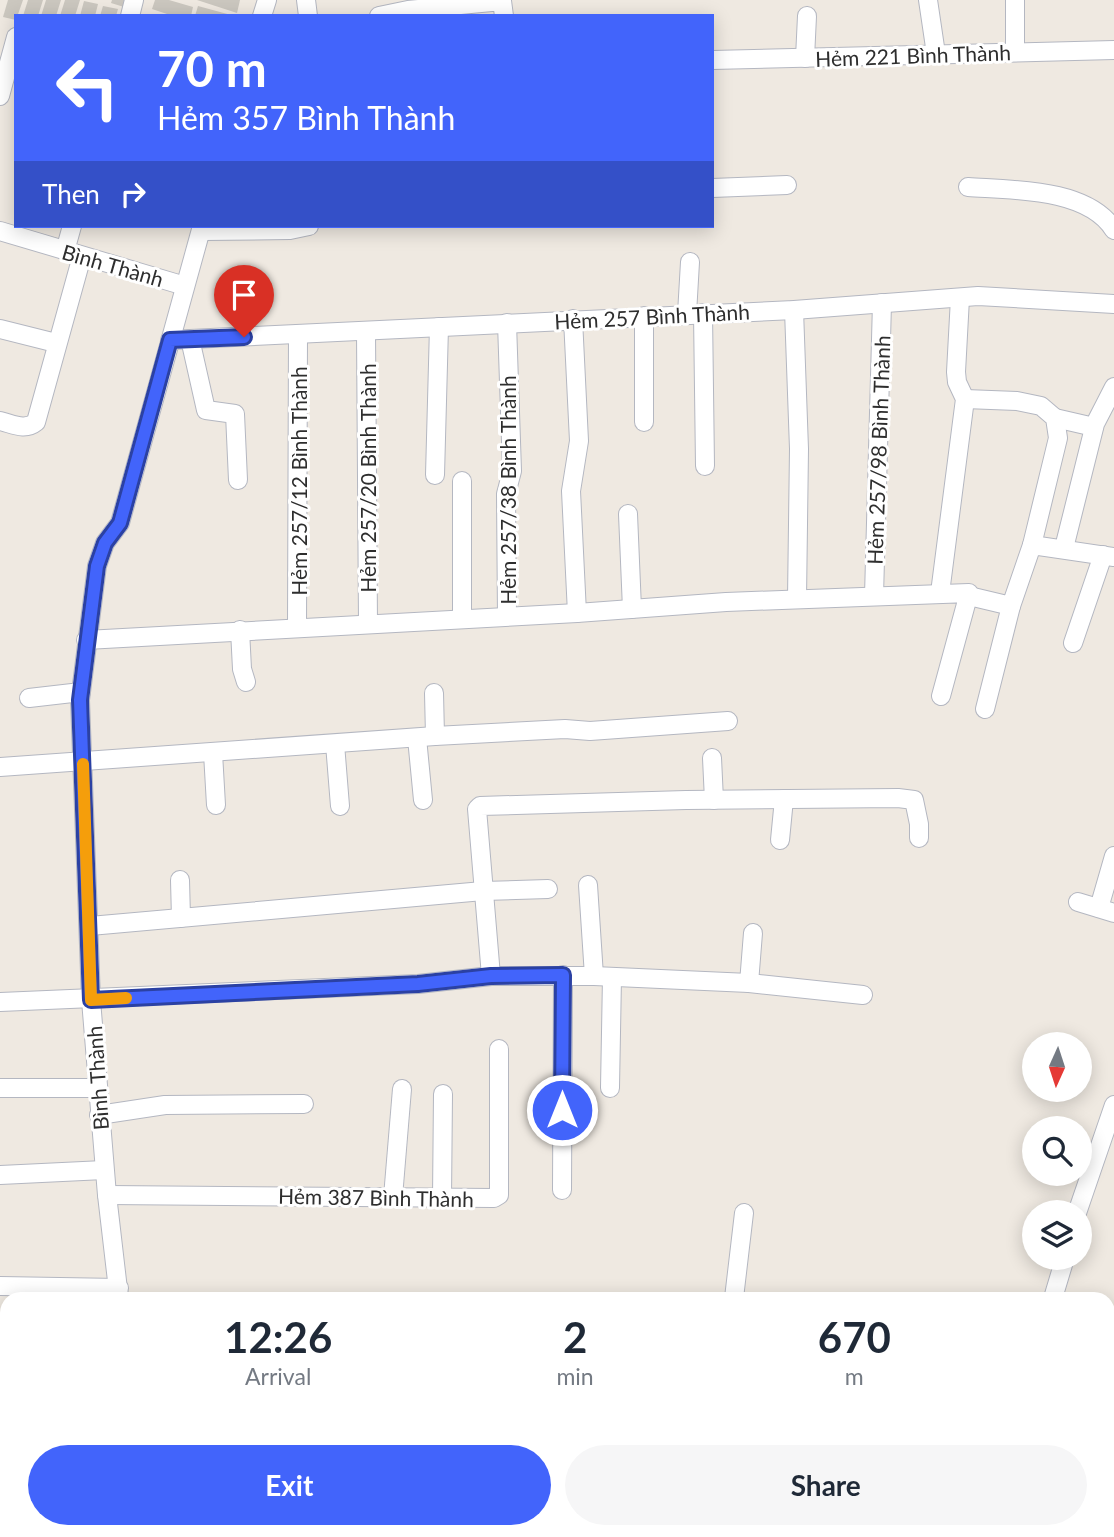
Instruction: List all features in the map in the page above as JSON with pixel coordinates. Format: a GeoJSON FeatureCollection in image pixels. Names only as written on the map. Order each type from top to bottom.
{"type":"FeatureCollection","features":[{"type":"Feature","properties":{"kind":"street"},"geometry":{"type":"LineString","coordinates":[[928,0],[936,54]]}},
{"type":"Feature","properties":{"kind":"street"},"geometry":{"type":"LineString","coordinates":[[1015,0],[1015,52]]}},
{"type":"Feature","properties":{"kind":"street"},"geometry":{"type":"LineString","coordinates":[[387,14],[408,9],[507,6]]}},
{"type":"Feature","properties":{"kind":"street"},"geometry":{"type":"LineString","coordinates":[[806,58],[807,16]]}},
{"type":"Feature","properties":{"kind":"street"},"geometry":{"type":"LineString","coordinates":[[0,96],[14,44]]}},
{"type":"Feature","properties":{"kind":"street","name":"Hẻm 221 Bình Thành"},"geometry":{"type":"LineString","coordinates":[[714,61],[1114,50]]}},
{"type":"Feature","properties":{"kind":"street"},"geometry":{"type":"LineString","coordinates":[[714,188],[787,186]]}},
{"type":"Feature","properties":{"kind":"street"},"geometry":{"type":"LineString","coordinates":[[968,187],[1071,199],[1091,208],[1114,230]]}},
{"type":"Feature","properties":{"kind":"street"},"geometry":{"type":"LineString","coordinates":[[0,421],[24,427],[36,422],[74,254],[72,228]]}},
{"type":"Feature","properties":{"kind":"street"},"geometry":{"type":"LineString","coordinates":[[201,229],[300,228]]}},
{"type":"Feature","properties":{"kind":"street","name":"Bình Thành"},"geometry":{"type":"LineString","coordinates":[[119,1292],[104,1170],[91,1000],[81,692],[97,566],[105,543],[120,523],[201,229]]}},
{"type":"Feature","properties":{"kind":"street","name":"Bình Thành"},"geometry":{"type":"LineString","coordinates":[[0,231],[185,286]]}},
{"type":"Feature","properties":{"kind":"street"},"geometry":{"type":"LineString","coordinates":[[690,262],[705,466]]}},
{"type":"Feature","properties":{"kind":"street","name":"Hẻm 257 Bình Thành"},"geometry":{"type":"LineString","coordinates":[[170,340],[794,310],[978,296],[1114,304]]}},
{"type":"Feature","properties":{"kind":"street"},"geometry":{"type":"LineString","coordinates":[[940,593],[965,399],[957,382],[956,372],[960,298]]}},
{"type":"Feature","properties":{"kind":"street","name":"Hẻm 257/98 Bình Thành"},"geometry":{"type":"LineString","coordinates":[[874,596],[882,303]]}},
{"type":"Feature","properties":{"kind":"street"},"geometry":{"type":"LineString","coordinates":[[794,310],[799,449],[797,599]]}},
{"type":"Feature","properties":{"kind":"street"},"geometry":{"type":"LineString","coordinates":[[643,422],[644,316]]}},
{"type":"Feature","properties":{"kind":"street"},"geometry":{"type":"LineString","coordinates":[[573,319],[579,441],[571,491],[577,613]]}},
{"type":"Feature","properties":{"kind":"street","name":"Hẻm 257/38 Bình Thành"},"geometry":{"type":"LineString","coordinates":[[507,323],[512,471],[506,494],[507,616]]}},
{"type":"Feature","properties":{"kind":"street"},"geometry":{"type":"LineString","coordinates":[[435,475],[439,327]]}},
{"type":"Feature","properties":{"kind":"street"},"geometry":{"type":"LineString","coordinates":[[0,328],[56,343]]}},
{"type":"Feature","properties":{"kind":"street","name":"Hẻm 257/20 Bình Thành"},"geometry":{"type":"LineString","coordinates":[[366,332],[368,624]]}},
{"type":"Feature","properties":{"kind":"street","name":"Hẻm 257/12 Bình Thành"},"geometry":{"type":"LineString","coordinates":[[297,628],[298,334]]}},
{"type":"Feature","properties":{"kind":"street"},"geometry":{"type":"LineString","coordinates":[[190,340],[206,410],[235,414],[238,480]]}},
{"type":"Feature","properties":{"kind":"street"},"geometry":{"type":"LineString","coordinates":[[1064,548],[1094,427],[1114,387]]}},
{"type":"Feature","properties":{"kind":"street"},"geometry":{"type":"LineString","coordinates":[[965,399],[1017,401],[1041,406],[1055,418],[1094,427]]}},
{"type":"Feature","properties":{"kind":"street"},"geometry":{"type":"LineString","coordinates":[[985,709],[1011,606],[1032,545],[1058,438],[1055,418]]}},
{"type":"Feature","properties":{"kind":"street"},"geometry":{"type":"LineString","coordinates":[[462,481],[462,619]]}},
{"type":"Feature","properties":{"kind":"street"},"geometry":{"type":"LineString","coordinates":[[628,514],[632,609]]}},
{"type":"Feature","properties":{"kind":"street"},"geometry":{"type":"LineString","coordinates":[[1032,545],[1108,556],[1093,578],[1073,643]]}},
{"type":"Feature","properties":{"kind":"street"},"geometry":{"type":"LineString","coordinates":[[86,640],[940,593],[969,595],[1011,606]]}},
{"type":"Feature","properties":{"kind":"street"},"geometry":{"type":"LineString","coordinates":[[941,696],[969,595]]}},
{"type":"Feature","properties":{"kind":"street"},"geometry":{"type":"LineString","coordinates":[[240,630],[242,669],[246,682]]}},
{"type":"Feature","properties":{"kind":"street"},"geometry":{"type":"LineString","coordinates":[[29,698],[81,692]]}},
{"type":"Feature","properties":{"kind":"street"},"geometry":{"type":"LineString","coordinates":[[423,800],[426,737],[434,693]]}},
{"type":"Feature","properties":{"kind":"street"},"geometry":{"type":"LineString","coordinates":[[0,767],[426,737],[565,729],[590,731],[728,721]]}},
{"type":"Feature","properties":{"kind":"street"},"geometry":{"type":"LineString","coordinates":[[335,744],[340,806]]}},
{"type":"Feature","properties":{"kind":"street"},"geometry":{"type":"LineString","coordinates":[[212,753],[216,805]]}},
{"type":"Feature","properties":{"kind":"street"},"geometry":{"type":"LineString","coordinates":[[712,758],[714,800]]}},
{"type":"Feature","properties":{"kind":"street"},"geometry":{"type":"LineString","coordinates":[[780,839],[784,799]]}},
{"type":"Feature","properties":{"kind":"street"},"geometry":{"type":"LineString","coordinates":[[491,976],[477,809],[480,806],[784,799],[914,800],[919,838]]}},
{"type":"Feature","properties":{"kind":"street"},"geometry":{"type":"LineString","coordinates":[[1078,902],[1107,911],[1114,856]]}},
{"type":"Feature","properties":{"kind":"street"},"geometry":{"type":"LineString","coordinates":[[180,880],[181,918]]}},
{"type":"Feature","properties":{"kind":"street"},"geometry":{"type":"LineString","coordinates":[[588,885],[603,976],[610,1088]]}},
{"type":"Feature","properties":{"kind":"street"},"geometry":{"type":"LineString","coordinates":[[90,926],[483,891],[548,889]]}},
{"type":"Feature","properties":{"kind":"street"},"geometry":{"type":"LineString","coordinates":[[749,983],[753,933]]}},
{"type":"Feature","properties":{"kind":"street"},"geometry":{"type":"LineString","coordinates":[[562,1190],[563,975]]}},
{"type":"Feature","properties":{"kind":"street"},"geometry":{"type":"LineString","coordinates":[[0,1002],[418,984],[491,976],[563,975],[749,983],[863,995]]}},
{"type":"Feature","properties":{"kind":"street","name":"Hẻm 387 Bình Thành"},"geometry":{"type":"LineString","coordinates":[[107,1195],[494,1198],[499,1195],[499,1049]]}},
{"type":"Feature","properties":{"kind":"street"},"geometry":{"type":"LineString","coordinates":[[0,1088],[97,1088]]}},
{"type":"Feature","properties":{"kind":"street"},"geometry":{"type":"LineString","coordinates":[[393,1197],[402,1089]]}},
{"type":"Feature","properties":{"kind":"street"},"geometry":{"type":"LineString","coordinates":[[442,1198],[443,1094]]}},
{"type":"Feature","properties":{"kind":"street"},"geometry":{"type":"LineString","coordinates":[[99,1115],[165,1105],[304,1104]]}},
{"type":"Feature","properties":{"kind":"street"},"geometry":{"type":"LineString","coordinates":[[1081,1200],[1114,1105]]}},
{"type":"Feature","properties":{"kind":"street"},"geometry":{"type":"LineString","coordinates":[[0,1175],[104,1170]]}},
{"type":"Feature","properties":{"kind":"street"},"geometry":{"type":"LineString","coordinates":[[735,1292],[744,1213]]}},
{"type":"Feature","properties":{"kind":"street"},"geometry":{"type":"LineString","coordinates":[[1055,1292],[1061,1270]]}},
{"type":"Feature","properties":{"kind":"street"},"geometry":{"type":"LineString","coordinates":[[0,1286],[102,1292]]}},
{"type":"Feature","properties":{"kind":"building"},"geometry":{"type":"Polygon","coordinates":[[[8,0],[23,0],[18,14],[14,14],[14,20],[3,17],[8,0]]]}},
{"type":"Feature","properties":{"kind":"building"},"geometry":{"type":"Polygon","coordinates":[[[28,0],[43,0],[39,14],[24,14],[28,0]]]}},
{"type":"Feature","properties":{"kind":"building"},"geometry":{"type":"Polygon","coordinates":[[[46,0],[61,0],[57,14],[42,14],[46,0]]]}},
{"type":"Feature","properties":{"kind":"building"},"geometry":{"type":"Polygon","coordinates":[[[65,0],[80,0],[76,14],[61,14],[65,0]]]}},
{"type":"Feature","properties":{"kind":"building"},"geometry":{"type":"Polygon","coordinates":[[[112,0],[127,0],[124,7],[111,3],[112,0]]]}},
{"type":"Feature","properties":{"kind":"building"},"geometry":{"type":"Polygon","coordinates":[[[155,0],[169,0],[193,7],[191,14],[167,14],[152,9],[155,0]]]}},
{"type":"Feature","properties":{"kind":"building"},"geometry":{"type":"Polygon","coordinates":[[[197,0],[240,0],[237,13],[197,0]]]}},
{"type":"Feature","properties":{"kind":"building"},"geometry":{"type":"Polygon","coordinates":[[[84,1],[98,4],[96,14],[81,14],[84,1]]]}},
{"type":"Feature","properties":{"kind":"building"},"geometry":{"type":"Polygon","coordinates":[[[103,6],[118,9],[117,14],[101,14],[103,6]]]}},
{"type":"Feature","properties":{"kind":"building"},"geometry":{"type":"Polygon","coordinates":[[[198,6],[227,14],[196,14],[198,6]]]}},
{"type":"Feature","properties":{"kind":"slow traffic"},"geometry":{"type":"LineString","coordinates":[[83,764],[91,1000],[126,998]]}},
{"type":"Feature","properties":{"kind":"route"},"geometry":{"type":"LineString","coordinates":[[244,337],[170,340],[120,523],[105,543],[97,566],[80,700],[91,1000],[418,984],[491,976],[563,975],[562,1110]]}}]}
